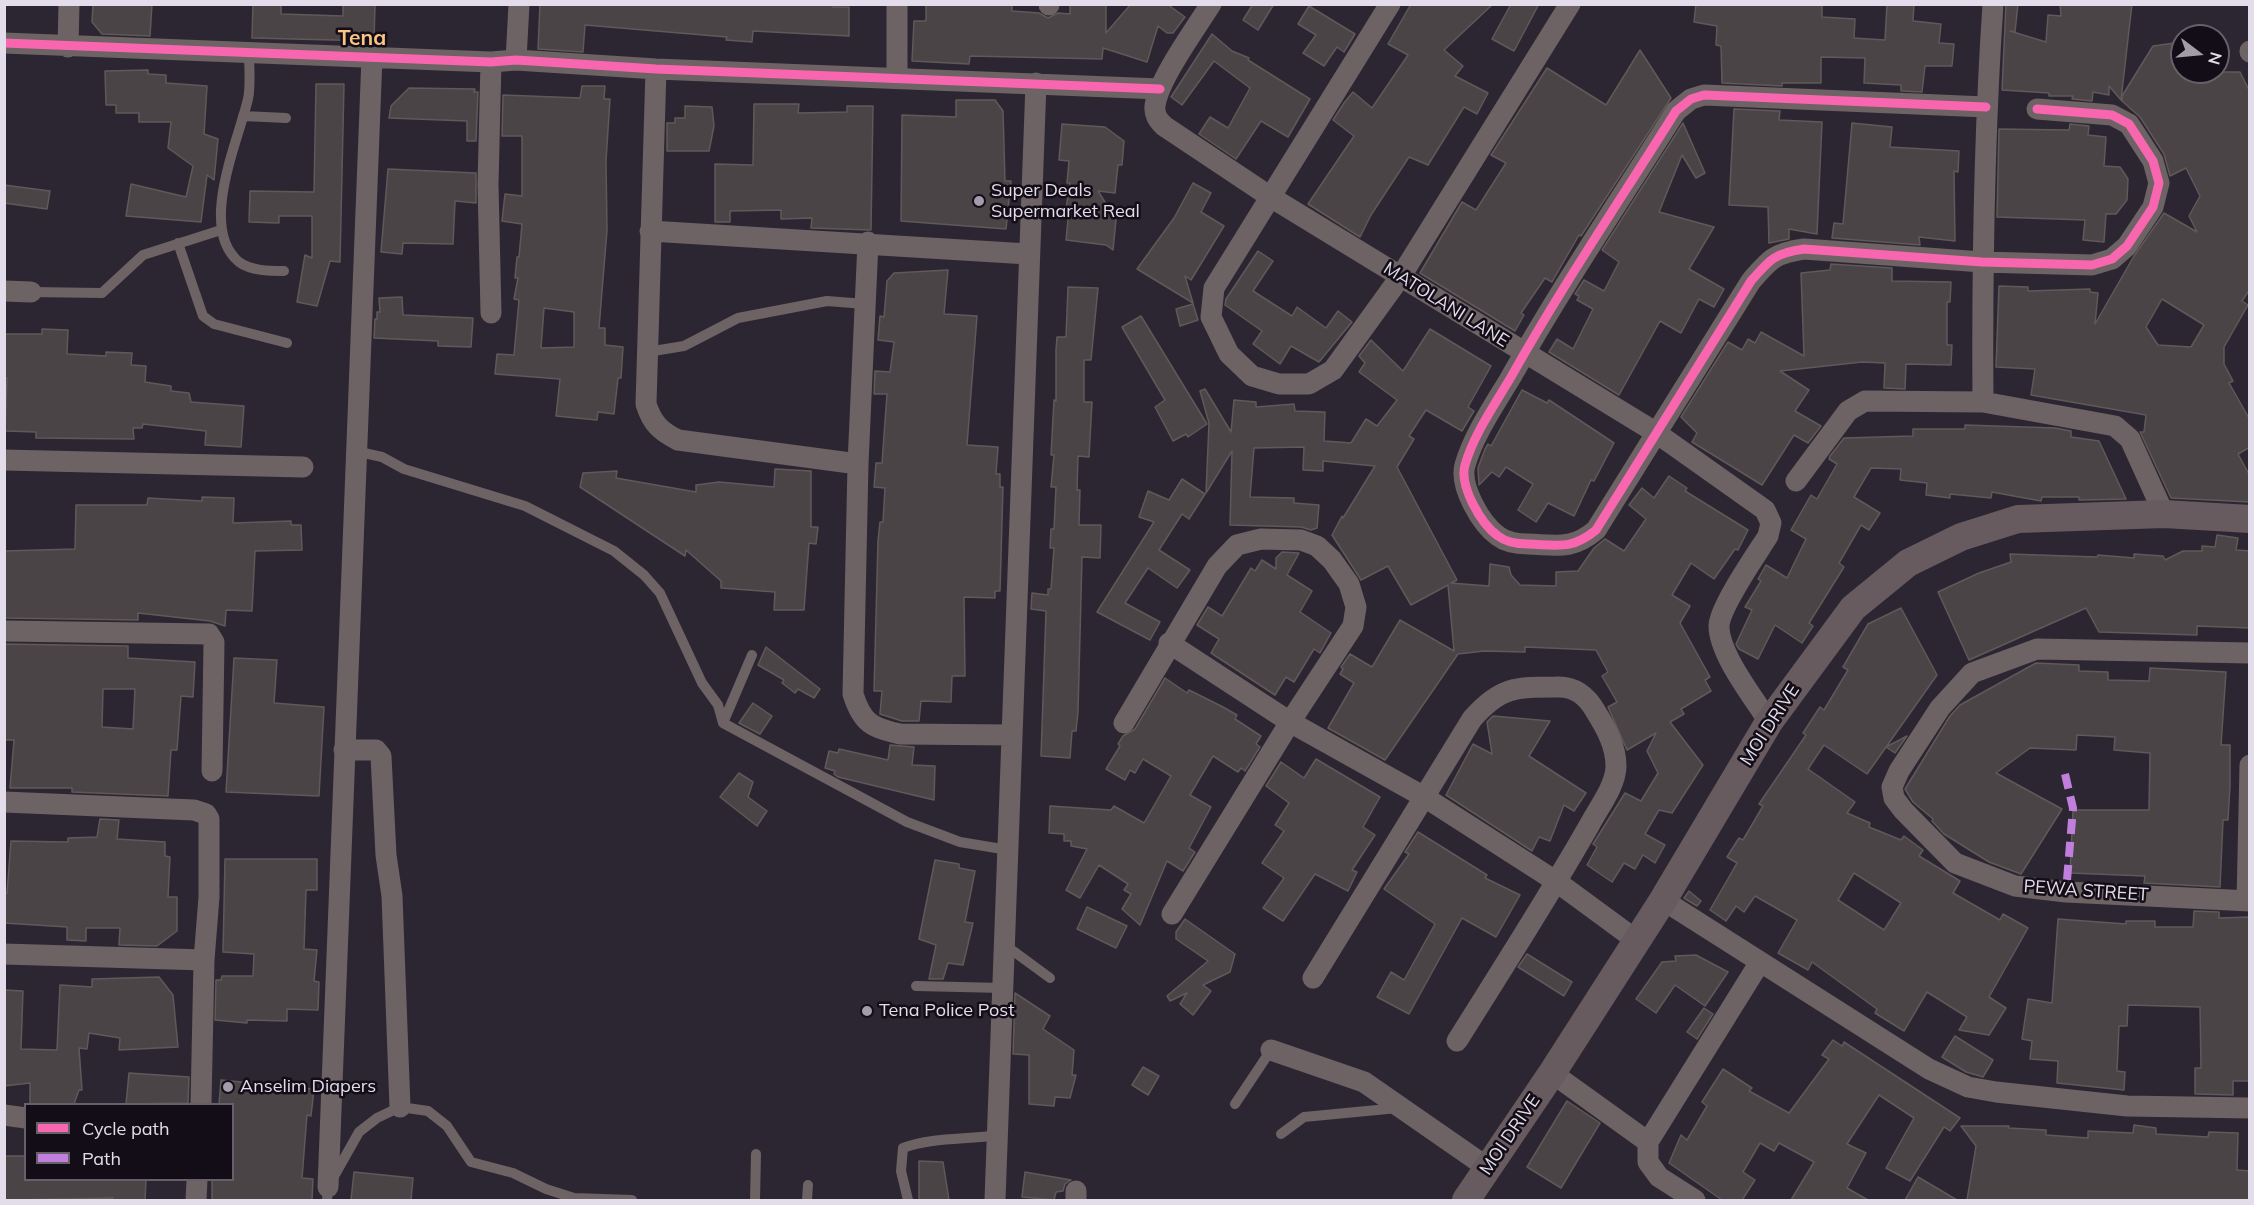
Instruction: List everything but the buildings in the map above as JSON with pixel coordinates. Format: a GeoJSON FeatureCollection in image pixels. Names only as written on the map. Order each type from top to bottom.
{"type":"FeatureCollection","features":[{"type":"Feature","properties":{"kind":"street"},"geometry":{"type":"LineString","coordinates":[[68,46],[69,4]]}},
{"type":"Feature","properties":{"kind":"street"},"geometry":{"type":"LineString","coordinates":[[516,60],[519,4]]}},
{"type":"Feature","properties":{"kind":"street"},"geometry":{"type":"LineString","coordinates":[[897,4],[897,78]]}},
{"type":"Feature","properties":{"kind":"street","name":"MATOLANI LANE"},"geometry":{"type":"LineString","coordinates":[[1211,4],[1160,89],[1155,107],[1157,119],[1164,126],[1269,196],[1655,432],[1765,510],[1771,523],[1768,536],[1726,607],[1719,625],[1725,652],[1769,722]]}},
{"type":"Feature","properties":{"kind":"street"},"geometry":{"type":"LineString","coordinates":[[1390,4],[1214,288],[1211,317],[1229,354],[1252,376],[1280,384],[1309,384],[1333,370],[1401,276],[1570,4]]}},
{"type":"Feature","properties":{"kind":"street"},"geometry":{"type":"LineString","coordinates":[[1983,402],[1982,262],[1986,106],[1993,4]]}},
{"type":"Feature","properties":{"kind":"street"},"geometry":{"type":"LineString","coordinates":[[8,40],[68,46],[491,62],[516,60],[656,69],[1160,89]]}},
{"type":"Feature","properties":{"kind":"street"},"geometry":{"type":"LineString","coordinates":[[328,1194],[372,57]]}},
{"type":"Feature","properties":{"kind":"street"},"geometry":{"type":"LineString","coordinates":[[491,62],[488,185],[492,313]]}},
{"type":"Feature","properties":{"kind":"street"},"geometry":{"type":"LineString","coordinates":[[656,69],[646,404],[651,420],[662,432],[678,440],[858,464]]}},
{"type":"Feature","properties":{"kind":"street"},"geometry":{"type":"LineString","coordinates":[[995,1200],[1036,84]]}},
{"type":"Feature","properties":{"kind":"street"},"geometry":{"type":"LineString","coordinates":[[1986,106],[1719,95],[1691,99],[1676,111],[1524,354],[1476,438],[1464,467],[1466,485],[1483,520],[1499,537],[1515,543],[1562,546],[1581,543],[1596,530],[1751,281],[1769,260],[1782,252],[1804,249],[1982,262],[2092,265],[2112,259],[2127,246],[2153,207],[2159,183],[2153,161],[2129,124],[2112,115],[2092,111],[2037,109]]}},
{"type":"Feature","properties":{"kind":"street"},"geometry":{"type":"LineString","coordinates":[[650,231],[868,242],[1028,254]]}},
{"type":"Feature","properties":{"kind":"street"},"geometry":{"type":"LineString","coordinates":[[868,242],[858,464],[853,694],[858,713],[869,724],[900,734],[1012,735]]}},
{"type":"Feature","properties":{"kind":"street"},"geometry":{"type":"LineString","coordinates":[[4,291],[31,292]]}},
{"type":"Feature","properties":{"kind":"street"},"geometry":{"type":"LineString","coordinates":[[1796,481],[1848,411],[1865,401],[1983,402],[2115,426],[2130,439],[2164,514]]}},
{"type":"Feature","properties":{"kind":"street"},"geometry":{"type":"LineString","coordinates":[[4,460],[303,467]]}},
{"type":"Feature","properties":{"kind":"street","name":"MOI DRIVE"},"geometry":{"type":"LineString","coordinates":[[1466,1200],[1552,1073],[1664,900],[1769,722],[1853,608],[1908,563],[1961,537],[2018,519],[2164,514],[2250,519]]}},
{"type":"Feature","properties":{"kind":"street"},"geometry":{"type":"LineString","coordinates":[[1124,723],[1169,643],[1217,566],[1237,545],[1261,539],[1301,540],[1317,546],[1332,560],[1349,584],[1356,607],[1353,626],[1290,722],[1172,914]]}},
{"type":"Feature","properties":{"kind":"street"},"geometry":{"type":"LineString","coordinates":[[4,631],[208,634],[214,642],[212,771]]}},
{"type":"Feature","properties":{"kind":"street"},"geometry":{"type":"LineString","coordinates":[[1169,643],[1290,722],[1426,798],[1557,882],[1636,940]]}},
{"type":"Feature","properties":{"kind":"street","name":"PEWA STREET"},"geometry":{"type":"LineString","coordinates":[[2248,901],[2066,892],[2015,886],[1955,863],[1903,810],[1894,798],[1892,788],[1899,771],[1940,708],[1972,673],[2004,660],[2037,649],[2250,653]]}},
{"type":"Feature","properties":{"kind":"street"},"geometry":{"type":"LineString","coordinates":[[1313,978],[1426,798],[1472,719],[1488,700],[1503,692],[1531,687],[1564,686],[1578,691],[1590,702],[1610,735],[1616,767],[1610,787],[1557,882],[1457,1041]]}},
{"type":"Feature","properties":{"kind":"street"},"geometry":{"type":"LineString","coordinates":[[344,750],[376,750],[381,756],[386,855],[392,897],[400,1107]]}},
{"type":"Feature","properties":{"kind":"street"},"geometry":{"type":"LineString","coordinates":[[2248,901],[2250,765]]}},
{"type":"Feature","properties":{"kind":"street"},"geometry":{"type":"LineString","coordinates":[[4,802],[194,810],[206,814],[209,819],[209,897],[204,960],[201,1103]]}},
{"type":"Feature","properties":{"kind":"street"},"geometry":{"type":"LineString","coordinates":[[1664,900],[1929,1069],[1968,1087],[2127,1106],[2250,1108]]}},
{"type":"Feature","properties":{"kind":"street"},"geometry":{"type":"LineString","coordinates":[[4,954],[204,960]]}},
{"type":"Feature","properties":{"kind":"street"},"geometry":{"type":"LineString","coordinates":[[1695,1200],[1659,1178],[1648,1162],[1648,1142],[1760,962]]}},
{"type":"Feature","properties":{"kind":"street"},"geometry":{"type":"LineString","coordinates":[[1271,1050],[1365,1082],[1398,1108],[1488,1168]]}},
{"type":"Feature","properties":{"kind":"street"},"geometry":{"type":"LineString","coordinates":[[1552,1073],[1648,1142]]}},
{"type":"Feature","properties":{"kind":"street"},"geometry":{"type":"LineString","coordinates":[[4,1115],[24,1118]]}},
{"type":"Feature","properties":{"kind":"street"},"geometry":{"type":"LineString","coordinates":[[196,1200],[197,1181]]}},
{"type":"Feature","properties":{"kind":"lane"},"geometry":{"type":"LineString","coordinates":[[249,53],[249,96],[225,185],[220,211],[221,230],[226,247],[240,262],[262,270],[284,271]]}},
{"type":"Feature","properties":{"kind":"lane"},"geometry":{"type":"LineString","coordinates":[[243,116],[286,118]]}},
{"type":"Feature","properties":{"kind":"lane"},"geometry":{"type":"LineString","coordinates":[[31,292],[102,293],[144,255],[221,230]]}},
{"type":"Feature","properties":{"kind":"lane"},"geometry":{"type":"LineString","coordinates":[[178,243],[203,316],[214,324],[287,343]]}},
{"type":"Feature","properties":{"kind":"lane"},"geometry":{"type":"LineString","coordinates":[[647,352],[684,346],[711,331],[748,316],[827,302],[865,304]]}},
{"type":"Feature","properties":{"kind":"lane"},"geometry":{"type":"LineString","coordinates":[[355,451],[382,457],[404,469],[525,506],[614,551],[644,575],[660,593],[702,683],[718,705],[723,723],[907,822],[960,842],[1008,850]]}},
{"type":"Feature","properties":{"kind":"lane"},"geometry":{"type":"LineString","coordinates":[[723,723],[752,655]]}},
{"type":"Feature","properties":{"kind":"lane"},"geometry":{"type":"LineString","coordinates":[[1005,945],[1050,978]]}},
{"type":"Feature","properties":{"kind":"lane"},"geometry":{"type":"LineString","coordinates":[[916,986],[1003,988]]}},
{"type":"Feature","properties":{"kind":"lane"},"geometry":{"type":"LineString","coordinates":[[1235,1104],[1271,1050]]}},
{"type":"Feature","properties":{"kind":"lane"},"geometry":{"type":"LineString","coordinates":[[328,1194],[359,1132],[377,1118],[400,1107],[428,1111],[447,1126],[471,1162],[513,1173],[546,1189],[574,1198],[632,1200]]}},
{"type":"Feature","properties":{"kind":"lane"},"geometry":{"type":"LineString","coordinates":[[1281,1134],[1304,1117],[1398,1108]]}},
{"type":"Feature","properties":{"kind":"lane"},"geometry":{"type":"LineString","coordinates":[[908,1200],[901,1171],[903,1149],[923,1141],[998,1136]]}},
{"type":"Feature","properties":{"kind":"lane"},"geometry":{"type":"LineString","coordinates":[[756,1154],[756,1200]]}},
{"type":"Feature","properties":{"kind":"lane"},"geometry":{"type":"LineString","coordinates":[[807,1200],[808,1185]]}},
{"type":"Feature","properties":{"kind":"marked path"},"geometry":{"type":"LineString","coordinates":[[2065,774],[2073,808],[2066,892]]}},
{"type":"Feature","properties":{"kind":"cycle path"},"geometry":{"type":"LineString","coordinates":[[4,43],[491,62],[516,60],[656,69],[1160,89]]}},
{"type":"Feature","properties":{"kind":"cycle path"},"geometry":{"type":"LineString","coordinates":[[1986,107],[1704,95],[1691,99],[1676,111],[1551,309],[1485,419],[1474,442],[1465,465],[1465,483],[1468,494],[1485,523],[1501,538],[1520,544],[1564,545],[1579,541],[1596,530],[1751,281],[1768,262],[1779,255],[1804,249],[1982,262],[2092,265],[2112,259],[2127,246],[2153,207],[2159,183],[2153,161],[2129,124],[2112,115],[2037,109]]}},
{"type":"Feature","properties":{"kind":"place","name":"Super Deals Supermarket Real"},"geometry":{"type":"Point","coordinates":[979,201]}},
{"type":"Feature","properties":{"kind":"place","name":"Tena Police Post"},"geometry":{"type":"Point","coordinates":[867,1011]}},
{"type":"Feature","properties":{"kind":"place","name":"Anselim Diapers"},"geometry":{"type":"Point","coordinates":[228,1087]}},
{"type":"Feature","properties":{"kind":"district","name":"Tena"},"geometry":{"type":"Point","coordinates":[362,39]}}]}
